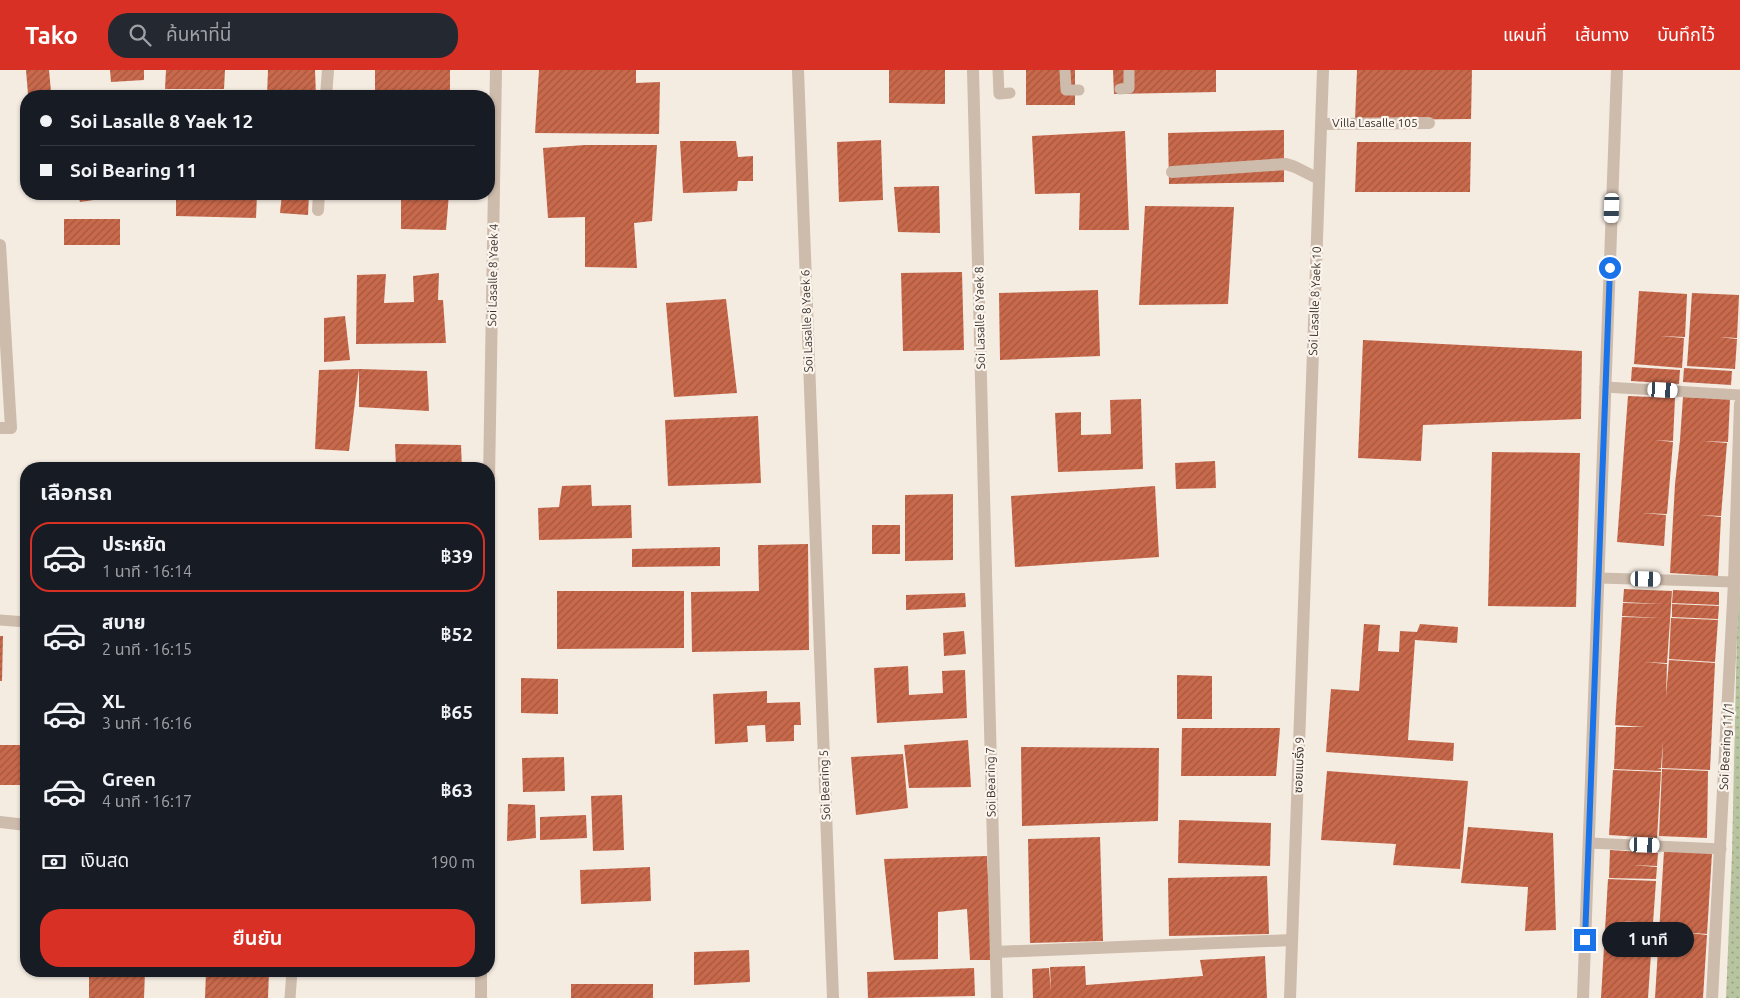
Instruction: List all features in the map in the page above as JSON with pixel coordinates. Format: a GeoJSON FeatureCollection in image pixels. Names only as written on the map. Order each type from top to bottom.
{"type":"FeatureCollection","features":[{"type":"Feature","properties":{"kind":"street"},"geometry":{"type":"LineString","coordinates":[[326,90],[328,70]]}},
{"type":"Feature","properties":{"kind":"street","name":"Soi Lasalle 8 Yaek 4"},"geometry":{"type":"LineString","coordinates":[[495,129],[496,70]]}},
{"type":"Feature","properties":{"kind":"street","name":"Soi Lasalle 8 Yaek 6"},"geometry":{"type":"LineString","coordinates":[[798,70],[817,572]]}},
{"type":"Feature","properties":{"kind":"street","name":"Soi Lasalle 8 Yaek 8"},"geometry":{"type":"LineString","coordinates":[[973,70],[986,567]]}},
{"type":"Feature","properties":{"kind":"street","name":"Soi Lasalle 8 Yaek 10"},"geometry":{"type":"LineString","coordinates":[[1307,532],[1323,70]]}},
{"type":"Feature","properties":{"kind":"street"},"geometry":{"type":"LineString","coordinates":[[1583,998],[1617,70]]}},
{"type":"Feature","properties":{"kind":"street","name":"Villa Lasalle 105"},"geometry":{"type":"LineString","coordinates":[[1321,124],[1429,123]]}},
{"type":"Feature","properties":{"kind":"street"},"geometry":{"type":"LineString","coordinates":[[1172,172],[1286,164],[1320,179]]}},
{"type":"Feature","properties":{"kind":"street"},"geometry":{"type":"LineString","coordinates":[[318,210],[319,200]]}},
{"type":"Feature","properties":{"kind":"street","name":"Soi Lasalle 8 Yaek 4"},"geometry":{"type":"LineString","coordinates":[[489,462],[494,200]]}},
{"type":"Feature","properties":{"kind":"street"},"geometry":{"type":"LineString","coordinates":[[0,245],[11,428],[0,428]]}},
{"type":"Feature","properties":{"kind":"street","name":"Soi Bearing 11/1"},"geometry":{"type":"LineString","coordinates":[[1712,998],[1734,582],[1740,404]]}},
{"type":"Feature","properties":{"kind":"street","name":"ซอยแบริ่ง 9"},"geometry":{"type":"LineString","coordinates":[[1290,998],[1307,532]]}},
{"type":"Feature","properties":{"kind":"street","name":"Soi Bearing 7"},"geometry":{"type":"LineString","coordinates":[[986,567],[997,998]]}},
{"type":"Feature","properties":{"kind":"street","name":"Soi Bearing 5"},"geometry":{"type":"LineString","coordinates":[[817,572],[833,998]]}},
{"type":"Feature","properties":{"kind":"street"},"geometry":{"type":"LineString","coordinates":[[0,822],[20,824]]}},
{"type":"Feature","properties":{"kind":"street"},"geometry":{"type":"LineString","coordinates":[[996,952],[1292,940]]}},
{"type":"Feature","properties":{"kind":"street"},"geometry":{"type":"LineString","coordinates":[[481,977],[481,998]]}},
{"type":"Feature","properties":{"kind":"lane"},"geometry":{"type":"LineString","coordinates":[[998,70],[999,94],[1010,93]]}},
{"type":"Feature","properties":{"kind":"lane"},"geometry":{"type":"LineString","coordinates":[[1065,70],[1066,90],[1079,90]]}},
{"type":"Feature","properties":{"kind":"lane"},"geometry":{"type":"LineString","coordinates":[[1120,89],[1129,88],[1129,70]]}},
{"type":"Feature","properties":{"kind":"lane"},"geometry":{"type":"LineString","coordinates":[[1605,387],[1740,394]]}},
{"type":"Feature","properties":{"kind":"lane"},"geometry":{"type":"LineString","coordinates":[[1599,578],[1734,582]]}},
{"type":"Feature","properties":{"kind":"lane"},"geometry":{"type":"LineString","coordinates":[[0,620],[20,622]]}},
{"type":"Feature","properties":{"kind":"lane"},"geometry":{"type":"LineString","coordinates":[[1589,843],[1721,848]]}},
{"type":"Feature","properties":{"kind":"lane"},"geometry":{"type":"LineString","coordinates":[[290,998],[292,977]]}},
{"type":"Feature","properties":{"kind":"green space"},"geometry":{"type":"Polygon","coordinates":[[[1740,578],[1740,998],[1726,998],[1732,854],[1737,632],[1740,578]]]}},
{"type":"Feature","properties":{"kind":"building"},"geometry":{"type":"Polygon","coordinates":[[[26,70],[49,70],[51,90],[28,90],[26,70]]]}},
{"type":"Feature","properties":{"kind":"building"},"geometry":{"type":"Polygon","coordinates":[[[110,70],[144,70],[144,80],[111,82],[110,70]]]}},
{"type":"Feature","properties":{"kind":"building"},"geometry":{"type":"Polygon","coordinates":[[[166,70],[225,70],[224,89],[165,89],[166,70]]]}},
{"type":"Feature","properties":{"kind":"building"},"geometry":{"type":"Polygon","coordinates":[[[268,70],[315,70],[316,90],[267,90],[268,70]]]}},
{"type":"Feature","properties":{"kind":"building"},"geometry":{"type":"Polygon","coordinates":[[[375,70],[450,70],[450,90],[375,90],[375,70]]]}},
{"type":"Feature","properties":{"kind":"building"},"geometry":{"type":"Polygon","coordinates":[[[539,70],[636,70],[636,83],[660,82],[659,134],[535,133],[539,70]]]}},
{"type":"Feature","properties":{"kind":"building"},"geometry":{"type":"Polygon","coordinates":[[[889,70],[945,70],[945,104],[889,103],[889,70]]]}},
{"type":"Feature","properties":{"kind":"building"},"geometry":{"type":"Polygon","coordinates":[[[1026,70],[1075,70],[1075,105],[1026,105],[1026,70]]]}},
{"type":"Feature","properties":{"kind":"building"},"geometry":{"type":"Polygon","coordinates":[[[1113,70],[1216,70],[1216,92],[1114,94],[1113,70]]]}},
{"type":"Feature","properties":{"kind":"building"},"geometry":{"type":"Polygon","coordinates":[[[1357,70],[1472,70],[1471,119],[1355,120],[1357,70]]]}},
{"type":"Feature","properties":{"kind":"building"},"geometry":{"type":"Polygon","coordinates":[[[1284,130],[1284,182],[1169,184],[1168,133],[1284,130]]]}},
{"type":"Feature","properties":{"kind":"building"},"geometry":{"type":"Polygon","coordinates":[[[1125,131],[1129,230],[1079,230],[1080,193],[1035,194],[1032,136],[1125,131]]]}},
{"type":"Feature","properties":{"kind":"building"},"geometry":{"type":"Polygon","coordinates":[[[881,140],[883,200],[839,202],[837,142],[881,140]]]}},
{"type":"Feature","properties":{"kind":"building"},"geometry":{"type":"Polygon","coordinates":[[[680,141],[736,141],[738,157],[753,156],[753,181],[738,181],[737,191],[683,193],[680,141]]]}},
{"type":"Feature","properties":{"kind":"building"},"geometry":{"type":"Polygon","coordinates":[[[1357,142],[1471,142],[1470,192],[1355,192],[1357,142]]]}},
{"type":"Feature","properties":{"kind":"building"},"geometry":{"type":"Polygon","coordinates":[[[585,145],[657,145],[652,221],[634,223],[637,268],[585,267],[585,217],[548,218],[543,148],[585,145]]]}},
{"type":"Feature","properties":{"kind":"building"},"geometry":{"type":"Polygon","coordinates":[[[939,186],[940,233],[898,232],[894,187],[939,186]]]}},
{"type":"Feature","properties":{"kind":"building"},"geometry":{"type":"Polygon","coordinates":[[[176,200],[257,200],[256,218],[176,216],[176,200]]]}},
{"type":"Feature","properties":{"kind":"building"},"geometry":{"type":"Polygon","coordinates":[[[281,200],[309,200],[308,215],[280,213],[281,200]]]}},
{"type":"Feature","properties":{"kind":"building"},"geometry":{"type":"Polygon","coordinates":[[[401,200],[448,200],[446,230],[401,229],[401,200]]]}},
{"type":"Feature","properties":{"kind":"building"},"geometry":{"type":"Polygon","coordinates":[[[1145,206],[1234,207],[1228,304],[1139,305],[1145,206]]]}},
{"type":"Feature","properties":{"kind":"building"},"geometry":{"type":"Polygon","coordinates":[[[64,219],[120,219],[120,245],[64,245],[64,219]]]}},
{"type":"Feature","properties":{"kind":"building"},"geometry":{"type":"Polygon","coordinates":[[[962,272],[964,350],[903,351],[901,273],[962,272]]]}},
{"type":"Feature","properties":{"kind":"building"},"geometry":{"type":"Polygon","coordinates":[[[439,273],[438,300],[443,300],[446,343],[356,344],[357,275],[386,274],[384,303],[414,302],[413,276],[439,273]]]}},
{"type":"Feature","properties":{"kind":"building"},"geometry":{"type":"Polygon","coordinates":[[[1098,290],[1100,356],[1000,360],[999,293],[1098,290]]]}},
{"type":"Feature","properties":{"kind":"building"},"geometry":{"type":"Polygon","coordinates":[[[1639,291],[1687,294],[1685,337],[1659,336],[1684,338],[1682,368],[1634,364],[1639,291]]]}},
{"type":"Feature","properties":{"kind":"building"},"geometry":{"type":"Polygon","coordinates":[[[1692,293],[1739,295],[1737,338],[1719,337],[1737,339],[1735,369],[1687,366],[1692,293]]]}},
{"type":"Feature","properties":{"kind":"building"},"geometry":{"type":"Polygon","coordinates":[[[726,299],[737,393],[674,397],[666,303],[726,299]]]}},
{"type":"Feature","properties":{"kind":"building"},"geometry":{"type":"Polygon","coordinates":[[[345,316],[350,360],[324,362],[324,318],[345,316]]]}},
{"type":"Feature","properties":{"kind":"building"},"geometry":{"type":"Polygon","coordinates":[[[1363,340],[1582,351],[1581,419],[1423,425],[1421,461],[1358,458],[1363,340]]]}},
{"type":"Feature","properties":{"kind":"building"},"geometry":{"type":"Polygon","coordinates":[[[1632,367],[1680,370],[1679,384],[1631,381],[1632,367]]]}},
{"type":"Feature","properties":{"kind":"building"},"geometry":{"type":"Polygon","coordinates":[[[1684,368],[1732,371],[1731,385],[1683,382],[1684,368]]]}},
{"type":"Feature","properties":{"kind":"building"},"geometry":{"type":"Polygon","coordinates":[[[359,369],[427,371],[429,411],[359,407],[359,369]]]}},
{"type":"Feature","properties":{"kind":"building"},"geometry":{"type":"Polygon","coordinates":[[[359,369],[349,451],[315,449],[319,370],[359,369]]]}},
{"type":"Feature","properties":{"kind":"building"},"geometry":{"type":"Polygon","coordinates":[[[1628,396],[1675,398],[1673,441],[1655,440],[1673,442],[1667,514],[1641,513],[1666,515],[1664,546],[1617,542],[1628,396]]]}},
{"type":"Feature","properties":{"kind":"building"},"geometry":{"type":"Polygon","coordinates":[[[1683,397],[1730,399],[1728,442],[1702,441],[1727,443],[1721,516],[1699,515],[1721,517],[1718,576],[1670,573],[1675,484],[1683,397]]]}},
{"type":"Feature","properties":{"kind":"building"},"geometry":{"type":"Polygon","coordinates":[[[1141,399],[1143,469],[1058,472],[1055,413],[1081,412],[1081,435],[1111,434],[1110,400],[1141,399]]]}},
{"type":"Feature","properties":{"kind":"building"},"geometry":{"type":"Polygon","coordinates":[[[758,416],[761,483],[668,486],[665,420],[758,416]]]}},
{"type":"Feature","properties":{"kind":"building"},"geometry":{"type":"Polygon","coordinates":[[[395,444],[461,445],[462,462],[396,462],[395,444]]]}},
{"type":"Feature","properties":{"kind":"building"},"geometry":{"type":"Polygon","coordinates":[[[1492,452],[1580,453],[1576,607],[1488,606],[1492,452]]]}},
{"type":"Feature","properties":{"kind":"building"},"geometry":{"type":"Polygon","coordinates":[[[1215,461],[1216,488],[1176,489],[1175,463],[1215,461]]]}},
{"type":"Feature","properties":{"kind":"building"},"geometry":{"type":"Polygon","coordinates":[[[591,485],[592,506],[631,505],[632,538],[539,540],[538,508],[559,507],[562,486],[591,485]]]}},
{"type":"Feature","properties":{"kind":"building"},"geometry":{"type":"Polygon","coordinates":[[[1155,486],[1159,557],[1015,567],[1011,496],[1155,486]]]}},
{"type":"Feature","properties":{"kind":"building"},"geometry":{"type":"Polygon","coordinates":[[[953,494],[953,560],[905,561],[905,495],[953,494]]]}},
{"type":"Feature","properties":{"kind":"building"},"geometry":{"type":"Polygon","coordinates":[[[872,525],[900,525],[900,554],[872,554],[872,525]]]}},
{"type":"Feature","properties":{"kind":"building"},"geometry":{"type":"Polygon","coordinates":[[[808,544],[809,650],[692,652],[691,592],[759,591],[758,545],[808,544]]]}},
{"type":"Feature","properties":{"kind":"building"},"geometry":{"type":"Polygon","coordinates":[[[720,547],[720,566],[632,567],[632,549],[720,547]]]}},
{"type":"Feature","properties":{"kind":"building"},"geometry":{"type":"Polygon","coordinates":[[[1624,589],[1672,591],[1667,663],[1644,662],[1667,664],[1666,697],[1669,660],[1715,663],[1710,770],[1662,768],[1663,741],[1661,768],[1657,768],[1661,769],[1661,771],[1614,769],[1616,727],[1645,727],[1615,725],[1622,617],[1662,618],[1622,616],[1623,603],[1663,604],[1623,602],[1624,589]]]}},
{"type":"Feature","properties":{"kind":"building"},"geometry":{"type":"Polygon","coordinates":[[[1673,590],[1719,592],[1719,605],[1672,603],[1673,590]]]}},
{"type":"Feature","properties":{"kind":"building"},"geometry":{"type":"Polygon","coordinates":[[[557,591],[684,591],[684,648],[557,649],[557,591]]]}},
{"type":"Feature","properties":{"kind":"building"},"geometry":{"type":"Polygon","coordinates":[[[965,593],[966,607],[906,610],[906,595],[965,593]]]}},
{"type":"Feature","properties":{"kind":"building"},"geometry":{"type":"Polygon","coordinates":[[[1672,604],[1719,606],[1718,619],[1672,617],[1672,604]]]}},
{"type":"Feature","properties":{"kind":"building"},"geometry":{"type":"Polygon","coordinates":[[[1671,618],[1718,620],[1715,662],[1669,659],[1671,618]]]}},
{"type":"Feature","properties":{"kind":"building"},"geometry":{"type":"Polygon","coordinates":[[[1364,624],[1380,625],[1378,651],[1399,652],[1400,631],[1417,632],[1420,624],[1458,627],[1457,643],[1415,640],[1408,740],[1454,743],[1453,761],[1326,752],[1331,689],[1359,691],[1364,624]]]}},
{"type":"Feature","properties":{"kind":"building"},"geometry":{"type":"Polygon","coordinates":[[[964,631],[966,654],[944,656],[943,633],[964,631]]]}},
{"type":"Feature","properties":{"kind":"building"},"geometry":{"type":"Polygon","coordinates":[[[0,636],[3,636],[2,681],[0,681],[0,636]]]}},
{"type":"Feature","properties":{"kind":"building"},"geometry":{"type":"Polygon","coordinates":[[[908,666],[909,695],[943,693],[942,671],[965,670],[967,718],[877,723],[874,668],[908,666]]]}},
{"type":"Feature","properties":{"kind":"building"},"geometry":{"type":"Polygon","coordinates":[[[1177,675],[1212,676],[1212,719],[1177,719],[1177,675]]]}},
{"type":"Feature","properties":{"kind":"building"},"geometry":{"type":"Polygon","coordinates":[[[521,678],[558,679],[558,714],[521,713],[521,678]]]}},
{"type":"Feature","properties":{"kind":"building"},"geometry":{"type":"Polygon","coordinates":[[[767,691],[767,703],[800,702],[801,725],[794,725],[794,741],[766,742],[765,725],[747,726],[748,742],[715,744],[713,694],[767,691]]]}},
{"type":"Feature","properties":{"kind":"building"},"geometry":{"type":"Polygon","coordinates":[[[1182,728],[1280,728],[1276,776],[1181,776],[1182,728]]]}},
{"type":"Feature","properties":{"kind":"building"},"geometry":{"type":"Polygon","coordinates":[[[968,740],[971,787],[909,788],[904,745],[968,740]]]}},
{"type":"Feature","properties":{"kind":"building"},"geometry":{"type":"Polygon","coordinates":[[[0,745],[20,745],[20,785],[0,785],[0,745]]]}},
{"type":"Feature","properties":{"kind":"building"},"geometry":{"type":"Polygon","coordinates":[[[1021,747],[1159,748],[1158,821],[1022,826],[1021,747]]]}},
{"type":"Feature","properties":{"kind":"building"},"geometry":{"type":"Polygon","coordinates":[[[903,754],[908,808],[856,815],[851,757],[903,754]]]}},
{"type":"Feature","properties":{"kind":"building"},"geometry":{"type":"Polygon","coordinates":[[[564,757],[565,791],[523,792],[522,758],[564,757]]]}},
{"type":"Feature","properties":{"kind":"building"},"geometry":{"type":"Polygon","coordinates":[[[1662,769],[1708,771],[1707,838],[1659,836],[1662,769]]]}},
{"type":"Feature","properties":{"kind":"building"},"geometry":{"type":"Polygon","coordinates":[[[1613,770],[1661,772],[1657,838],[1609,835],[1613,770]]]}},
{"type":"Feature","properties":{"kind":"building"},"geometry":{"type":"Polygon","coordinates":[[[1327,771],[1468,781],[1460,869],[1393,865],[1396,844],[1321,840],[1327,771]]]}},
{"type":"Feature","properties":{"kind":"building"},"geometry":{"type":"Polygon","coordinates":[[[622,795],[624,850],[593,851],[591,796],[622,795]]]}},
{"type":"Feature","properties":{"kind":"building"},"geometry":{"type":"Polygon","coordinates":[[[508,804],[535,805],[536,838],[507,841],[508,804]]]}},
{"type":"Feature","properties":{"kind":"building"},"geometry":{"type":"Polygon","coordinates":[[[586,815],[587,838],[540,840],[540,817],[586,815]]]}},
{"type":"Feature","properties":{"kind":"building"},"geometry":{"type":"Polygon","coordinates":[[[1179,820],[1271,823],[1270,866],[1178,863],[1179,820]]]}},
{"type":"Feature","properties":{"kind":"building"},"geometry":{"type":"Polygon","coordinates":[[[1468,827],[1553,833],[1556,930],[1525,931],[1528,887],[1461,883],[1468,827]]]}},
{"type":"Feature","properties":{"kind":"building"},"geometry":{"type":"Polygon","coordinates":[[[1100,837],[1103,941],[1030,943],[1028,839],[1100,837]]]}},
{"type":"Feature","properties":{"kind":"building"},"geometry":{"type":"Polygon","coordinates":[[[1610,850],[1658,853],[1657,866],[1632,865],[1657,867],[1656,879],[1609,878],[1610,850]]]}},
{"type":"Feature","properties":{"kind":"building"},"geometry":{"type":"Polygon","coordinates":[[[1664,851],[1712,853],[1707,934],[1681,932],[1707,935],[1703,998],[1655,998],[1664,851]]]}},
{"type":"Feature","properties":{"kind":"building"},"geometry":{"type":"Polygon","coordinates":[[[987,856],[992,960],[970,960],[967,909],[938,912],[938,959],[894,960],[884,859],[987,856]]]}},
{"type":"Feature","properties":{"kind":"building"},"geometry":{"type":"Polygon","coordinates":[[[650,867],[651,901],[581,904],[580,870],[650,867]]]}},
{"type":"Feature","properties":{"kind":"building"},"geometry":{"type":"Polygon","coordinates":[[[1267,876],[1269,934],[1169,936],[1168,878],[1267,876]]]}},
{"type":"Feature","properties":{"kind":"building"},"geometry":{"type":"Polygon","coordinates":[[[1608,879],[1656,881],[1653,923],[1618,921],[1653,924],[1648,998],[1601,998],[1608,879]]]}},
{"type":"Feature","properties":{"kind":"building"},"geometry":{"type":"Polygon","coordinates":[[[749,950],[750,982],[694,985],[694,952],[749,950]]]}},
{"type":"Feature","properties":{"kind":"building"},"geometry":{"type":"Polygon","coordinates":[[[1265,956],[1267,998],[1033,998],[1032,969],[1049,968],[1051,992],[1050,967],[1085,966],[1086,985],[1203,976],[1200,960],[1265,956]]]}},
{"type":"Feature","properties":{"kind":"building"},"geometry":{"type":"Polygon","coordinates":[[[974,968],[975,996],[868,998],[867,972],[974,968]]]}},
{"type":"Feature","properties":{"kind":"building"},"geometry":{"type":"Polygon","coordinates":[[[89,977],[145,977],[144,998],[89,998],[89,977]]]}},
{"type":"Feature","properties":{"kind":"building"},"geometry":{"type":"Polygon","coordinates":[[[206,977],[269,977],[268,998],[205,998],[206,977]]]}},
{"type":"Feature","properties":{"kind":"building"},"geometry":{"type":"Polygon","coordinates":[[[571,984],[653,984],[653,998],[571,998],[571,984]]]}},
{"type":"Feature","properties":{"kind":"route"},"geometry":{"type":"LineString","coordinates":[[1585,940],[1610,268]]}}]}
